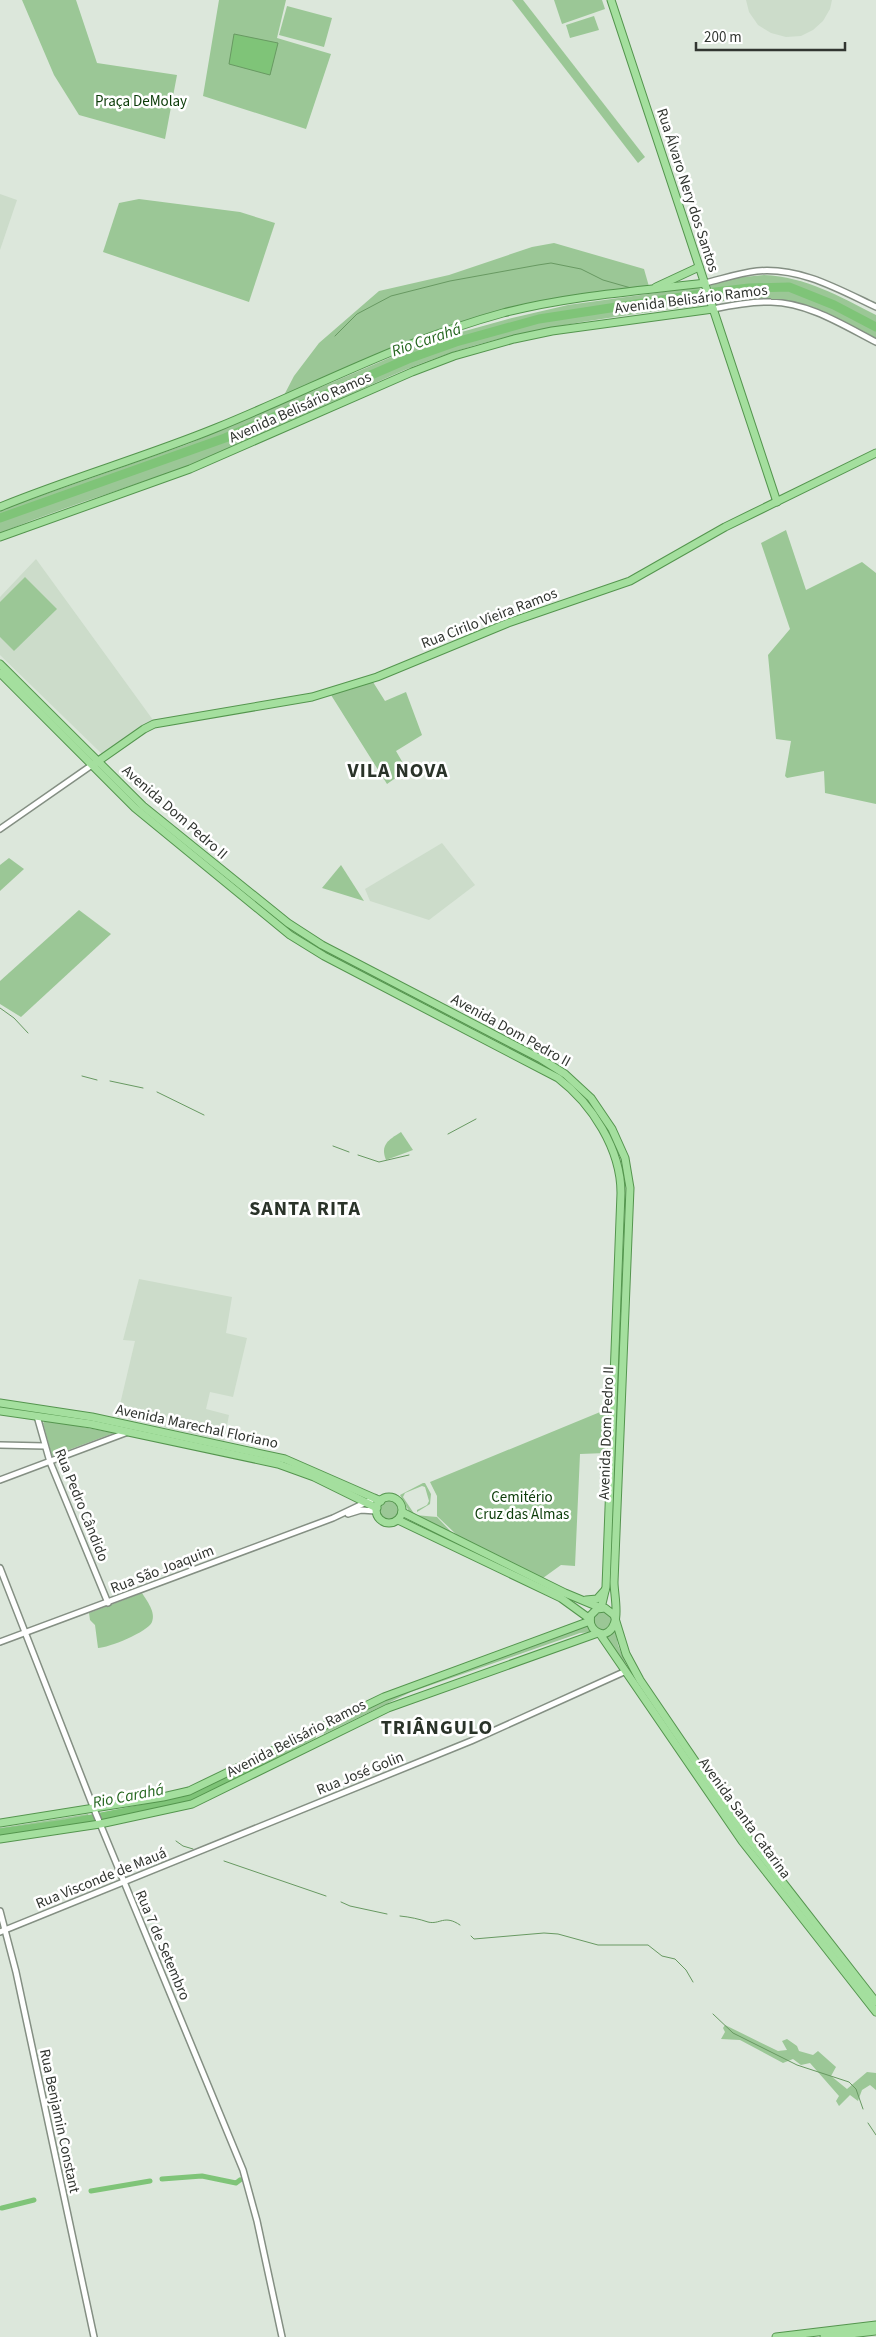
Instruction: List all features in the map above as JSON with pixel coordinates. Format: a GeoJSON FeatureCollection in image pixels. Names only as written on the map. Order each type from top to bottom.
{"type":"FeatureCollection","features":[{"type":"Feature","properties":{"kind":"main road","name":"Rua Álvaro Nery dos Santos"},"geometry":{"type":"LineString","coordinates":[[610,0],[777,502]]}},
{"type":"Feature","properties":{"kind":"main road"},"geometry":{"type":"LineString","coordinates":[[650,290],[699,267]]}},
{"type":"Feature","properties":{"kind":"main road","name":"Avenida Belisário Ramos"},"geometry":{"type":"LineString","coordinates":[[0,507],[217,428],[405,346],[442,332],[530,307],[650,290],[705,285]]}},
{"type":"Feature","properties":{"kind":"main road","name":"Avenida Belisário Ramos"},"geometry":{"type":"LineString","coordinates":[[0,537],[190,469],[412,372],[454,356],[514,339],[552,331],[713,309]]}},
{"type":"Feature","properties":{"kind":"main road","name":"Rua Cirilo Vieira Ramos"},"geometry":{"type":"LineString","coordinates":[[94,763],[154,724],[245,710],[344,688],[508,623],[620,585],[650,571],[725,527],[876,452]]}},
{"type":"Feature","properties":{"kind":"main road","name":"Avenida Dom Pedro II"},"geometry":{"type":"LineString","coordinates":[[0,664],[135,808],[290,935],[324,956],[548,1072],[574,1092],[596,1121],[615,1159],[621,1185],[606,1587],[601,1608]]}},
{"type":"Feature","properties":{"kind":"main road","name":"Avenida Dom Pedro II"},"geometry":{"type":"LineString","coordinates":[[0,673],[94,763],[146,809],[300,932],[559,1070],[585,1092],[612,1129],[625,1158],[630,1188],[614,1582],[615,1618]]}},
{"type":"Feature","properties":{"kind":"main road","name":"Avenida Marechal Floriano"},"geometry":{"type":"LineString","coordinates":[[0,1403],[92,1417],[285,1459],[378,1499]]}},
{"type":"Feature","properties":{"kind":"main road","name":"Avenida Marechal Floriano"},"geometry":{"type":"LineString","coordinates":[[0,1411],[130,1432],[288,1466],[367,1502],[377,1510]]}},
{"type":"Feature","properties":{"kind":"main road"},"geometry":{"type":"LineString","coordinates":[[398,1520],[402,1512],[402,1506],[395,1499],[378,1499],[377,1510],[379,1518],[386,1523],[398,1520],[563,1595],[612,1612],[615,1618],[612,1630],[599,1633],[592,1628],[590,1620],[563,1595],[402,1512]]}},
{"type":"Feature","properties":{"kind":"main road"},"geometry":{"type":"LineString","coordinates":[[578,1599],[598,1599],[606,1587]]}},
{"type":"Feature","properties":{"kind":"main road"},"geometry":{"type":"LineString","coordinates":[[590,1620],[594,1612],[601,1608]]}},
{"type":"Feature","properties":{"kind":"main road","name":"Avenida Santa Catarina"},"geometry":{"type":"LineString","coordinates":[[615,1618],[631,1666],[746,1837],[876,2002]]}},
{"type":"Feature","properties":{"kind":"main road","name":"Avenida Belisário Ramos"},"geometry":{"type":"LineString","coordinates":[[0,1839],[97,1817],[195,1789],[384,1697],[590,1620]]}},
{"type":"Feature","properties":{"kind":"main road","name":"Avenida Belisário Ramos"},"geometry":{"type":"LineString","coordinates":[[0,1823],[97,1817],[192,1804],[388,1708],[599,1633]]}},
{"type":"Feature","properties":{"kind":"main road","name":"Avenida Santa Catarina"},"geometry":{"type":"LineString","coordinates":[[599,1633],[738,1835],[876,2012]]}},
{"type":"Feature","properties":{"kind":"main road"},"geometry":{"type":"LineString","coordinates":[[776,2337],[876,2326]]}},
{"type":"Feature","properties":{"kind":"main road"},"geometry":{"type":"LineString","coordinates":[[824,2337],[876,2331]]}},
{"type":"Feature","properties":{"kind":"street","name":"Avenida Belisário Ramos"},"geometry":{"type":"LineString","coordinates":[[705,285],[748,272],[786,271],[822,282],[876,307]]}},
{"type":"Feature","properties":{"kind":"street","name":"Avenida Belisário Ramos"},"geometry":{"type":"LineString","coordinates":[[713,309],[761,302],[794,305],[824,315],[876,342]]}},
{"type":"Feature","properties":{"kind":"street"},"geometry":{"type":"LineString","coordinates":[[0,829],[94,763]]}},
{"type":"Feature","properties":{"kind":"street","name":"Rua Pedro Cândido"},"geometry":{"type":"LineString","coordinates":[[37,1416],[50,1462],[108,1603]]}},
{"type":"Feature","properties":{"kind":"street"},"geometry":{"type":"LineString","coordinates":[[0,1480],[130,1432]]}},
{"type":"Feature","properties":{"kind":"street"},"geometry":{"type":"LineString","coordinates":[[0,1445],[45,1446]]}},
{"type":"Feature","properties":{"kind":"street","name":"Rua São Joaquim"},"geometry":{"type":"LineString","coordinates":[[0,1642],[333,1518],[367,1502],[378,1499]]}},
{"type":"Feature","properties":{"kind":"street","name":"Rua São Joaquim"},"geometry":{"type":"LineString","coordinates":[[333,1518],[361,1510],[377,1510]]}},
{"type":"Feature","properties":{"kind":"street","name":"Rua 7 de Setembro"},"geometry":{"type":"LineString","coordinates":[[0,1568],[97,1817],[243,2170],[257,2220],[282,2337]]}},
{"type":"Feature","properties":{"kind":"street","name":"Rua José Golin"},"geometry":{"type":"LineString","coordinates":[[212,1846],[471,1742],[626,1671]]}},
{"type":"Feature","properties":{"kind":"street","name":"Rua Visconde de Mauá"},"geometry":{"type":"LineString","coordinates":[[3,1932],[212,1846]]}},
{"type":"Feature","properties":{"kind":"street","name":"Rua Benjamin Constant"},"geometry":{"type":"LineString","coordinates":[[0,1912],[3,1932],[20,1988],[94,2337]]}},
{"type":"Feature","properties":{"kind":"shaded area"},"geometry":{"type":"Polygon","coordinates":[[[746,0],[832,0],[830,9],[823,21],[813,30],[801,36],[786,37],[771,33],[758,25],[749,12],[746,0]]]}},
{"type":"Feature","properties":{"kind":"shaded area"},"geometry":{"type":"Polygon","coordinates":[[[234,34],[278,43],[270,75],[229,64],[234,34]]]}},
{"type":"Feature","properties":{"kind":"shaded area"},"geometry":{"type":"Polygon","coordinates":[[[0,194],[17,200],[0,250],[0,194]]]}},
{"type":"Feature","properties":{"kind":"shaded area"},"geometry":{"type":"Polygon","coordinates":[[[36,559],[153,720],[143,724],[102,754],[0,655],[0,597],[36,559]]]}},
{"type":"Feature","properties":{"kind":"shaded area"},"geometry":{"type":"Polygon","coordinates":[[[442,843],[475,885],[429,920],[370,901],[365,889],[442,843]]]}},
{"type":"Feature","properties":{"kind":"shaded area"},"geometry":{"type":"Polygon","coordinates":[[[139,1279],[232,1297],[226,1333],[247,1338],[233,1397],[210,1392],[206,1409],[229,1415],[224,1441],[117,1417],[135,1341],[123,1340],[139,1279]]]}},
{"type":"Feature","properties":{"kind":"green space","name":"Praça DeMolay"},"geometry":{"type":"Polygon","coordinates":[[[22,0],[76,0],[97,63],[177,75],[165,139],[79,115],[54,75],[22,0]]]}},
{"type":"Feature","properties":{"kind":"green space"},"geometry":{"type":"Polygon","coordinates":[[[219,0],[286,0],[277,38],[331,54],[306,129],[203,96],[219,0]]]}},
{"type":"Feature","properties":{"kind":"green space"},"geometry":{"type":"Polygon","coordinates":[[[512,0],[523,0],[645,157],[638,163],[512,0]]]}},
{"type":"Feature","properties":{"kind":"green space"},"geometry":{"type":"Polygon","coordinates":[[[554,0],[602,0],[605,9],[562,24],[554,0]]]}},
{"type":"Feature","properties":{"kind":"green space"},"geometry":{"type":"Polygon","coordinates":[[[287,6],[332,18],[324,47],[279,35],[287,6]]]}},
{"type":"Feature","properties":{"kind":"green space"},"geometry":{"type":"Polygon","coordinates":[[[594,16],[599,30],[570,38],[566,25],[594,16]]]}},
{"type":"Feature","properties":{"kind":"green space"},"geometry":{"type":"Polygon","coordinates":[[[139,199],[240,212],[275,223],[249,302],[103,252],[119,203],[139,199]]]}},
{"type":"Feature","properties":{"kind":"green space"},"geometry":{"type":"Polygon","coordinates":[[[554,243],[644,269],[650,290],[587,298],[471,322],[281,401],[294,376],[319,343],[379,291],[449,275],[532,247],[554,243]]]}},
{"type":"Feature","properties":{"kind":"green space"},"geometry":{"type":"Polygon","coordinates":[[[764,275],[794,279],[822,289],[876,315],[876,338],[834,317],[782,300],[763,298],[716,302],[710,285],[734,278],[764,275]]]}},
{"type":"Feature","properties":{"kind":"green space"},"geometry":{"type":"Polygon","coordinates":[[[699,287],[707,302],[702,305],[569,324],[504,338],[439,357],[414,366],[245,444],[0,533],[0,510],[188,444],[429,341],[568,305],[699,287]]]}},
{"type":"Feature","properties":{"kind":"green space"},"geometry":{"type":"Polygon","coordinates":[[[786,530],[806,590],[862,562],[876,573],[876,804],[825,793],[824,771],[787,778],[785,776],[791,741],[776,739],[768,655],[790,629],[761,543],[786,530]]]}},
{"type":"Feature","properties":{"kind":"green space"},"geometry":{"type":"Polygon","coordinates":[[[25,577],[57,609],[14,651],[0,637],[0,602],[25,577]]]}},
{"type":"Feature","properties":{"kind":"green space"},"geometry":{"type":"Polygon","coordinates":[[[373,682],[385,701],[406,692],[422,735],[396,751],[407,770],[387,784],[331,695],[373,682]]]}},
{"type":"Feature","properties":{"kind":"green space"},"geometry":{"type":"Polygon","coordinates":[[[101,769],[159,823],[281,921],[536,1060],[565,1078],[586,1100],[602,1122],[623,1169],[625,1194],[616,1389],[623,1198],[607,1135],[561,1079],[525,1056],[319,949],[294,933],[145,815],[101,769]]]}},
{"type":"Feature","properties":{"kind":"green space"},"geometry":{"type":"Polygon","coordinates":[[[9,858],[24,869],[0,891],[0,865],[9,858]]]}},
{"type":"Feature","properties":{"kind":"green space"},"geometry":{"type":"Polygon","coordinates":[[[341,865],[364,901],[322,888],[341,865]]]}},
{"type":"Feature","properties":{"kind":"green space"},"geometry":{"type":"Polygon","coordinates":[[[79,910],[111,934],[21,1017],[0,1004],[0,981],[79,910]]]}},
{"type":"Feature","properties":{"kind":"green space"},"geometry":{"type":"Polygon","coordinates":[[[401,1132],[413,1150],[386,1160],[384,1150],[386,1143],[401,1132]]]}},
{"type":"Feature","properties":{"kind":"green space","name":"Cemitério Cruz das Almas"},"geometry":{"type":"Polygon","coordinates":[[[605,1410],[609,1412],[606,1453],[580,1454],[575,1566],[561,1565],[543,1578],[459,1537],[437,1516],[437,1496],[430,1482],[605,1410]]]}},
{"type":"Feature","properties":{"kind":"green space"},"geometry":{"type":"Polygon","coordinates":[[[46,1420],[114,1433],[52,1456],[43,1423],[46,1420]]]}},
{"type":"Feature","properties":{"kind":"green space"},"geometry":{"type":"Polygon","coordinates":[[[425,1483],[431,1494],[430,1504],[417,1512],[417,1510],[427,1505],[429,1501],[425,1487],[422,1486],[405,1493],[403,1497],[415,1515],[437,1517],[457,1538],[410,1513],[400,1495],[425,1483]]]}},
{"type":"Feature","properties":{"kind":"green space"},"geometry":{"type":"Polygon","coordinates":[[[385,1501],[393,1501],[398,1506],[396,1517],[385,1519],[380,1514],[380,1506],[385,1501]]]}},
{"type":"Feature","properties":{"kind":"green space"},"geometry":{"type":"Polygon","coordinates":[[[142,1593],[153,1614],[152,1622],[149,1626],[127,1639],[98,1648],[95,1625],[90,1620],[89,1613],[142,1593]]]}},
{"type":"Feature","properties":{"kind":"green space"},"geometry":{"type":"Polygon","coordinates":[[[603,1612],[609,1615],[612,1621],[609,1627],[603,1630],[597,1627],[594,1621],[597,1615],[603,1612]]]}},
{"type":"Feature","properties":{"kind":"green space"},"geometry":{"type":"Polygon","coordinates":[[[586,1626],[592,1632],[580,1633],[411,1692],[324,1734],[322,1728],[399,1693],[586,1626]]]}},
{"type":"Feature","properties":{"kind":"green space"},"geometry":{"type":"Polygon","coordinates":[[[615,1628],[618,1645],[627,1667],[742,1835],[876,2006],[876,2010],[740,1836],[604,1636],[615,1628]]]}},
{"type":"Feature","properties":{"kind":"green space"},"geometry":{"type":"Polygon","coordinates":[[[315,1734],[316,1738],[198,1799],[102,1821],[100,1813],[168,1800],[222,1781],[315,1734]]]}},
{"type":"Feature","properties":{"kind":"green space"},"geometry":{"type":"Polygon","coordinates":[[[88,1814],[91,1822],[0,1836],[0,1828],[88,1814]]]}},
{"type":"Feature","properties":{"kind":"green space"},"geometry":{"type":"Polygon","coordinates":[[[725,2025],[778,2051],[787,2050],[782,2041],[787,2039],[797,2046],[799,2051],[813,2055],[818,2051],[836,2067],[831,2076],[847,2089],[867,2072],[876,2073],[876,2090],[870,2085],[862,2090],[858,2101],[850,2095],[839,2106],[836,2101],[839,2096],[810,2063],[801,2065],[793,2059],[783,2063],[740,2040],[721,2039],[725,2032],[723,2028],[725,2025]]]}},
{"type":"Feature","properties":{"kind":"waterway"},"geometry":{"type":"LineString","coordinates":[[335,336],[357,314],[391,296],[450,281],[538,265],[551,263],[581,269],[603,280],[631,288]]}},
{"type":"Feature","properties":{"kind":"waterway","name":"Rio Carahá"},"geometry":{"type":"LineString","coordinates":[[0,518],[225,438],[408,359],[456,342],[539,319],[707,293],[749,288],[789,287],[834,305],[876,327]]}},
{"type":"Feature","properties":{"kind":"waterway"},"geometry":{"type":"LineString","coordinates":[[0,1008],[14,1018],[28,1033]]}},
{"type":"Feature","properties":{"kind":"waterway"},"geometry":{"type":"LineString","coordinates":[[82,1076],[97,1080]]}},
{"type":"Feature","properties":{"kind":"waterway"},"geometry":{"type":"LineString","coordinates":[[110,1081],[143,1088]]}},
{"type":"Feature","properties":{"kind":"waterway"},"geometry":{"type":"LineString","coordinates":[[157,1092],[204,1115]]}},
{"type":"Feature","properties":{"kind":"waterway"},"geometry":{"type":"LineString","coordinates":[[448,1134],[476,1119]]}},
{"type":"Feature","properties":{"kind":"waterway"},"geometry":{"type":"LineString","coordinates":[[333,1146],[349,1152]]}},
{"type":"Feature","properties":{"kind":"waterway"},"geometry":{"type":"LineString","coordinates":[[358,1155],[379,1162],[409,1155]]}},
{"type":"Feature","properties":{"kind":"waterway","name":"Rio Carahá"},"geometry":{"type":"LineString","coordinates":[[0,1833],[66,1824],[158,1806],[194,1796],[257,1768]]}},
{"type":"Feature","properties":{"kind":"waterway"},"geometry":{"type":"LineString","coordinates":[[176,1841],[183,1846],[193,1849]]}},
{"type":"Feature","properties":{"kind":"waterway"},"geometry":{"type":"LineString","coordinates":[[224,1861],[326,1896]]}},
{"type":"Feature","properties":{"kind":"waterway"},"geometry":{"type":"LineString","coordinates":[[341,1902],[350,1906],[387,1914]]}},
{"type":"Feature","properties":{"kind":"waterway"},"geometry":{"type":"LineString","coordinates":[[400,1916],[432,1923],[450,1920],[460,1925]]}},
{"type":"Feature","properties":{"kind":"waterway"},"geometry":{"type":"LineString","coordinates":[[471,1936],[474,1939],[544,1933],[558,1934],[598,1945],[648,1945],[662,1956],[675,1959],[686,1970],[693,1982]]}},
{"type":"Feature","properties":{"kind":"waterway"},"geometry":{"type":"LineString","coordinates":[[713,2014],[733,2033],[797,2065],[849,2082],[856,2089],[863,2109]]}},
{"type":"Feature","properties":{"kind":"waterway"},"geometry":{"type":"LineString","coordinates":[[868,2123],[876,2135]]}},
{"type":"Feature","properties":{"kind":"waterway"},"geometry":{"type":"LineString","coordinates":[[162,2179],[202,2176],[236,2183],[240,2180]]}},
{"type":"Feature","properties":{"kind":"waterway"},"geometry":{"type":"LineString","coordinates":[[91,2191],[150,2181]]}},
{"type":"Feature","properties":{"kind":"waterway"},"geometry":{"type":"LineString","coordinates":[[2,2208],[34,2200]]}},
{"type":"Feature","properties":{"kind":"district","name":"VILA NOVA"},"geometry":{"type":"Point","coordinates":[398,770]}},
{"type":"Feature","properties":{"kind":"district","name":"SANTA RITA"},"geometry":{"type":"Point","coordinates":[305,1208]}},
{"type":"Feature","properties":{"kind":"district","name":"TRIÂNGULO"},"geometry":{"type":"Point","coordinates":[437,1727]}}]}
